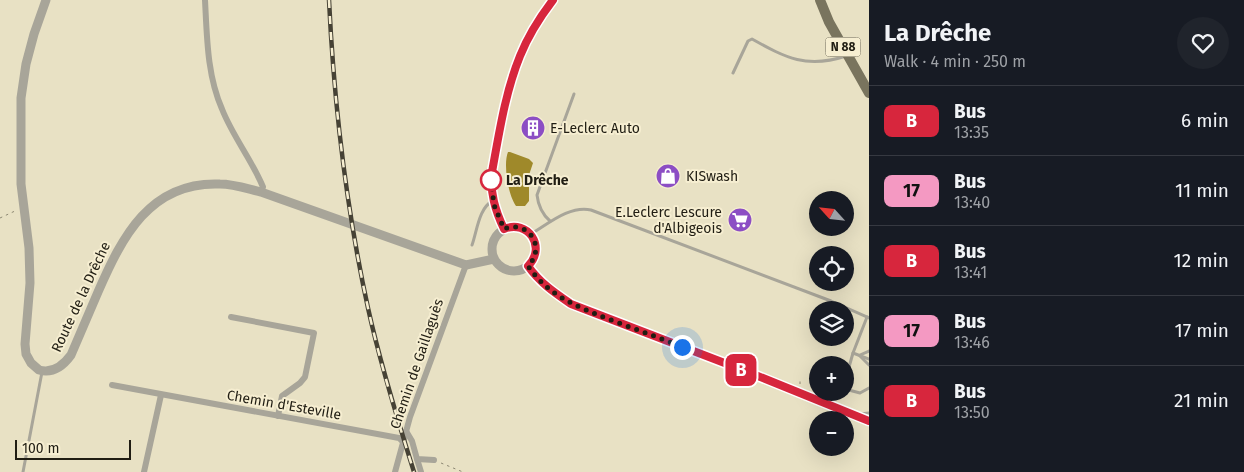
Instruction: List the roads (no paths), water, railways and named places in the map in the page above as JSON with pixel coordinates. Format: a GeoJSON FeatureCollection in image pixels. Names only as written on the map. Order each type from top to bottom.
{"type":"FeatureCollection","features":[{"type":"Feature","properties":{"kind":"main road","name":"N 88"},"geometry":{"type":"LineString","coordinates":[[820,0],[829,22],[869,93]]}},
{"type":"Feature","properties":{"kind":"street"},"geometry":{"type":"LineString","coordinates":[[42,371],[34,367],[26,354],[25,344],[30,283],[29,248],[21,184],[21,98],[26,64],[46,0]]}},
{"type":"Feature","properties":{"kind":"street"},"geometry":{"type":"LineString","coordinates":[[205,0],[210,68],[216,94],[230,127],[259,178],[263,187],[261,192]]}},
{"type":"Feature","properties":{"kind":"street"},"geometry":{"type":"LineString","coordinates":[[504,229],[493,200],[491,186],[492,172],[510,85],[527,42],[553,0]]}},
{"type":"Feature","properties":{"kind":"street","name":"Route de la Drêche"},"geometry":{"type":"LineString","coordinates":[[42,371],[50,371],[61,367],[71,355],[112,260],[127,234],[143,214],[162,200],[194,186],[235,185],[261,192],[466,265]]}},
{"type":"Feature","properties":{"kind":"street"},"geometry":{"type":"LineString","coordinates":[[512,226],[520,227],[531,234],[535,241],[536,250],[534,259],[528,266],[516,271],[508,270],[500,266],[494,259],[492,251],[493,242],[497,234],[504,229],[512,226]]}},
{"type":"Feature","properties":{"kind":"street"},"geometry":{"type":"LineString","coordinates":[[466,265],[494,259]]}},
{"type":"Feature","properties":{"kind":"street","name":"Chemin de Gaillaguès"},"geometry":{"type":"LineString","coordinates":[[395,472],[402,441],[466,265]]}},
{"type":"Feature","properties":{"kind":"street"},"geometry":{"type":"LineString","coordinates":[[528,266],[547,288],[571,304],[844,411]]}},
{"type":"Feature","properties":{"kind":"street"},"geometry":{"type":"LineString","coordinates":[[231,317],[314,334],[305,377],[282,396],[278,416]]}},
{"type":"Feature","properties":{"kind":"street","name":"Chemin d'Esteville"},"geometry":{"type":"LineString","coordinates":[[112,385],[399,438],[402,441]]}},
{"type":"Feature","properties":{"kind":"street"},"geometry":{"type":"LineString","coordinates":[[144,472],[161,395]]}},
{"type":"Feature","properties":{"kind":"street"},"geometry":{"type":"LineString","coordinates":[[854,415],[869,421]]}},
{"type":"Feature","properties":{"kind":"street"},"geometry":{"type":"LineString","coordinates":[[406,431],[412,441],[421,472]]}},
{"type":"Feature","properties":{"kind":"street"},"geometry":{"type":"LineString","coordinates":[[417,459],[434,460]]}},
{"type":"Feature","properties":{"kind":"lane"},"geometry":{"type":"LineString","coordinates":[[733,73],[748,41],[752,39],[775,52],[801,61],[828,62],[847,56]]}},
{"type":"Feature","properties":{"kind":"lane"},"geometry":{"type":"LineString","coordinates":[[550,221],[541,210],[537,194],[574,94]]}},
{"type":"Feature","properties":{"kind":"lane"},"geometry":{"type":"LineString","coordinates":[[472,245],[487,203],[493,200]]}},
{"type":"Feature","properties":{"kind":"lane"},"geometry":{"type":"LineString","coordinates":[[531,234],[563,214],[587,209],[831,301],[868,318],[852,356]]}},
{"type":"Feature","properties":{"kind":"lane"},"geometry":{"type":"LineString","coordinates":[[860,356],[869,351]]}},
{"type":"Feature","properties":{"kind":"lane"},"geometry":{"type":"LineString","coordinates":[[853,353],[869,359]]}},
{"type":"Feature","properties":{"kind":"lane"},"geometry":{"type":"LineString","coordinates":[[860,356],[869,355]]}},
{"type":"Feature","properties":{"kind":"lane"},"geometry":{"type":"LineString","coordinates":[[860,356],[869,366]]}},
{"type":"Feature","properties":{"kind":"lane"},"geometry":{"type":"LineString","coordinates":[[23,472],[42,371]]}},
{"type":"Feature","properties":{"kind":"lane"},"geometry":{"type":"LineString","coordinates":[[854,391],[860,393],[869,388]]}},
{"type":"Feature","properties":{"kind":"lane"},"geometry":{"type":"LineString","coordinates":[[854,415],[869,413]]}},
{"type":"Feature","properties":{"kind":"railway"},"geometry":{"type":"LineString","coordinates":[[329,0],[338,117],[353,232],[378,349],[414,472]]}},
{"type":"Feature","properties":{"kind":"place","name":"E-Leclerc Auto"},"geometry":{"type":"Point","coordinates":[533,128]}},
{"type":"Feature","properties":{"kind":"place","name":"KISwash"},"geometry":{"type":"Point","coordinates":[668,176]}},
{"type":"Feature","properties":{"kind":"place","name":"La Drêche"},"geometry":{"type":"Point","coordinates":[491,180]}},
{"type":"Feature","properties":{"kind":"place","name":"E.Leclerc Lescure d'Albigeois"},"geometry":{"type":"Point","coordinates":[740,220]}}]}
